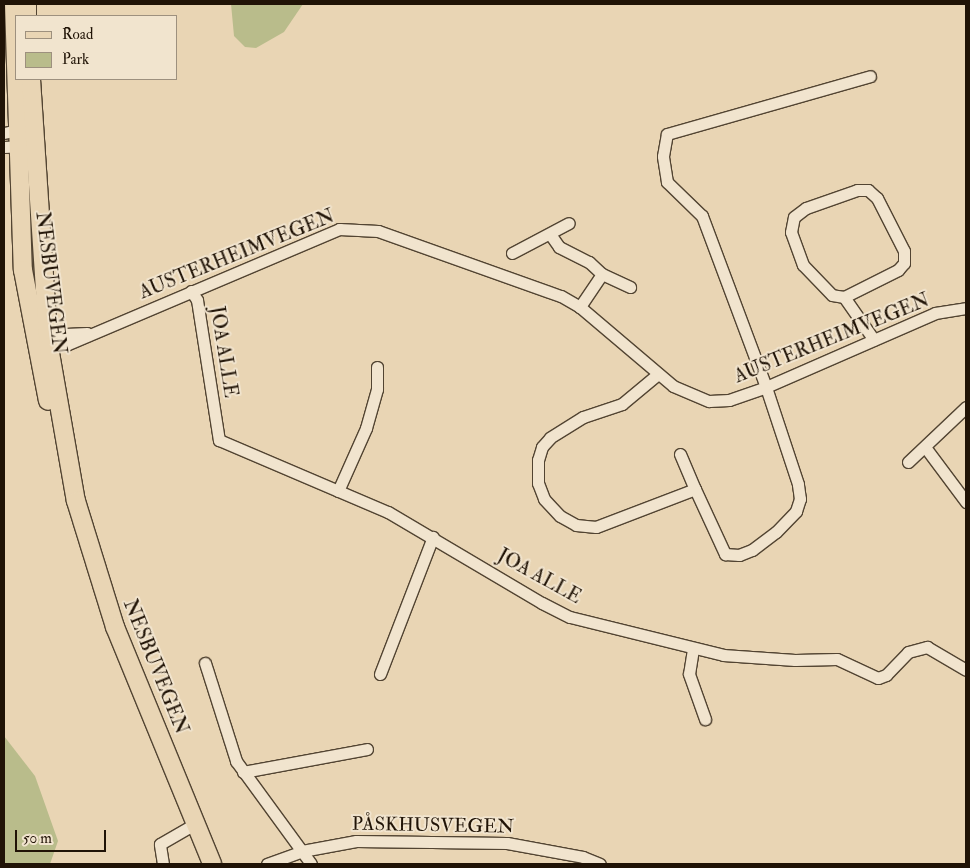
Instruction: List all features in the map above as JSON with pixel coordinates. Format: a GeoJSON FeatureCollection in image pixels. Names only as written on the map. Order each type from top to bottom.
{"type":"FeatureCollection","features":[{"type":"Feature","properties":{"kind":"main road","name":"NESBUVEGEN"},"geometry":{"type":"LineString","coordinates":[[14,4],[10,148],[23,270],[44,340],[70,473],[100,586],[171,761],[194,824],[212,864]]}},
{"type":"Feature","properties":{"kind":"main road","name":"NESBUVEGEN"},"geometry":{"type":"LineString","coordinates":[[31,80],[44,340]]}},
{"type":"Feature","properties":{"kind":"main road","name":"NESBUVEGEN"},"geometry":{"type":"LineString","coordinates":[[171,761],[224,864]]}},
{"type":"Feature","properties":{"kind":"street"},"geometry":{"type":"LineString","coordinates":[[680,454],[721,549],[732,556],[752,550],[765,541],[796,511],[800,500],[798,484],[766,387],[702,216],[667,182],[663,156],[666,134],[870,76]]}},
{"type":"Feature","properties":{"kind":"street"},"geometry":{"type":"LineString","coordinates":[[10,131],[34,142]]}},
{"type":"Feature","properties":{"kind":"street"},"geometry":{"type":"LineString","coordinates":[[10,148],[34,142]]}},
{"type":"Feature","properties":{"kind":"street"},"geometry":{"type":"LineString","coordinates":[[844,297],[898,270],[904,263],[904,251],[877,198],[868,190],[857,190],[806,208],[794,217],[791,232],[803,265],[832,295],[844,297],[874,340]]}},
{"type":"Feature","properties":{"kind":"street"},"geometry":{"type":"LineString","coordinates":[[512,253],[569,223]]}},
{"type":"Feature","properties":{"kind":"street","name":"AUSTERHEIMVEGEN"},"geometry":{"type":"LineString","coordinates":[[44,340],[66,346],[90,333],[339,228],[360,228],[378,231],[533,285],[580,307],[658,374],[690,396],[708,401],[729,400],[766,387],[935,313],[966,308]]}},
{"type":"Feature","properties":{"kind":"street"},"geometry":{"type":"LineString","coordinates":[[550,234],[559,247],[589,262],[602,274],[630,288]]}},
{"type":"Feature","properties":{"kind":"street"},"geometry":{"type":"LineString","coordinates":[[580,307],[602,274]]}},
{"type":"Feature","properties":{"kind":"street","name":"JOA ALLE"},"geometry":{"type":"LineString","coordinates":[[191,291],[197,300],[219,440],[388,512],[570,617],[723,655],[777,657],[795,660],[837,659],[878,678],[886,675],[908,652],[927,647],[966,670]]}},
{"type":"Feature","properties":{"kind":"street"},"geometry":{"type":"LineString","coordinates":[[338,491],[366,428],[377,389],[377,367]]}},
{"type":"Feature","properties":{"kind":"street"},"geometry":{"type":"LineString","coordinates":[[658,374],[622,404],[584,417],[550,438],[542,447],[538,460],[540,492],[549,507],[560,516],[576,525],[596,527],[695,489]]}},
{"type":"Feature","properties":{"kind":"street"},"geometry":{"type":"LineString","coordinates":[[908,462],[966,407]]}},
{"type":"Feature","properties":{"kind":"street"},"geometry":{"type":"LineString","coordinates":[[925,447],[966,502]]}},
{"type":"Feature","properties":{"kind":"street"},"geometry":{"type":"LineString","coordinates":[[380,674],[433,537]]}},
{"type":"Feature","properties":{"kind":"street"},"geometry":{"type":"LineString","coordinates":[[693,649],[689,674],[705,720]]}},
{"type":"Feature","properties":{"kind":"street"},"geometry":{"type":"LineString","coordinates":[[205,663],[236,761],[311,864]]}},
{"type":"Feature","properties":{"kind":"street"},"geometry":{"type":"LineString","coordinates":[[243,772],[367,749]]}},
{"type":"Feature","properties":{"kind":"street"},"geometry":{"type":"LineString","coordinates":[[163,864],[160,844],[173,834],[194,824]]}},
{"type":"Feature","properties":{"kind":"street","name":"PÅSKHUSVEGEN"},"geometry":{"type":"LineString","coordinates":[[267,864],[302,851],[356,841],[507,843],[583,857],[600,864]]}},
{"type":"Feature","properties":{"kind":"green space"},"geometry":{"type":"Polygon","coordinates":[[[231,4],[303,4],[284,32],[256,48],[245,47],[234,36],[231,4]]]}},
{"type":"Feature","properties":{"kind":"green space"},"geometry":{"type":"Polygon","coordinates":[[[4,736],[35,776],[58,841],[50,864],[4,864],[4,736]]]}}]}
